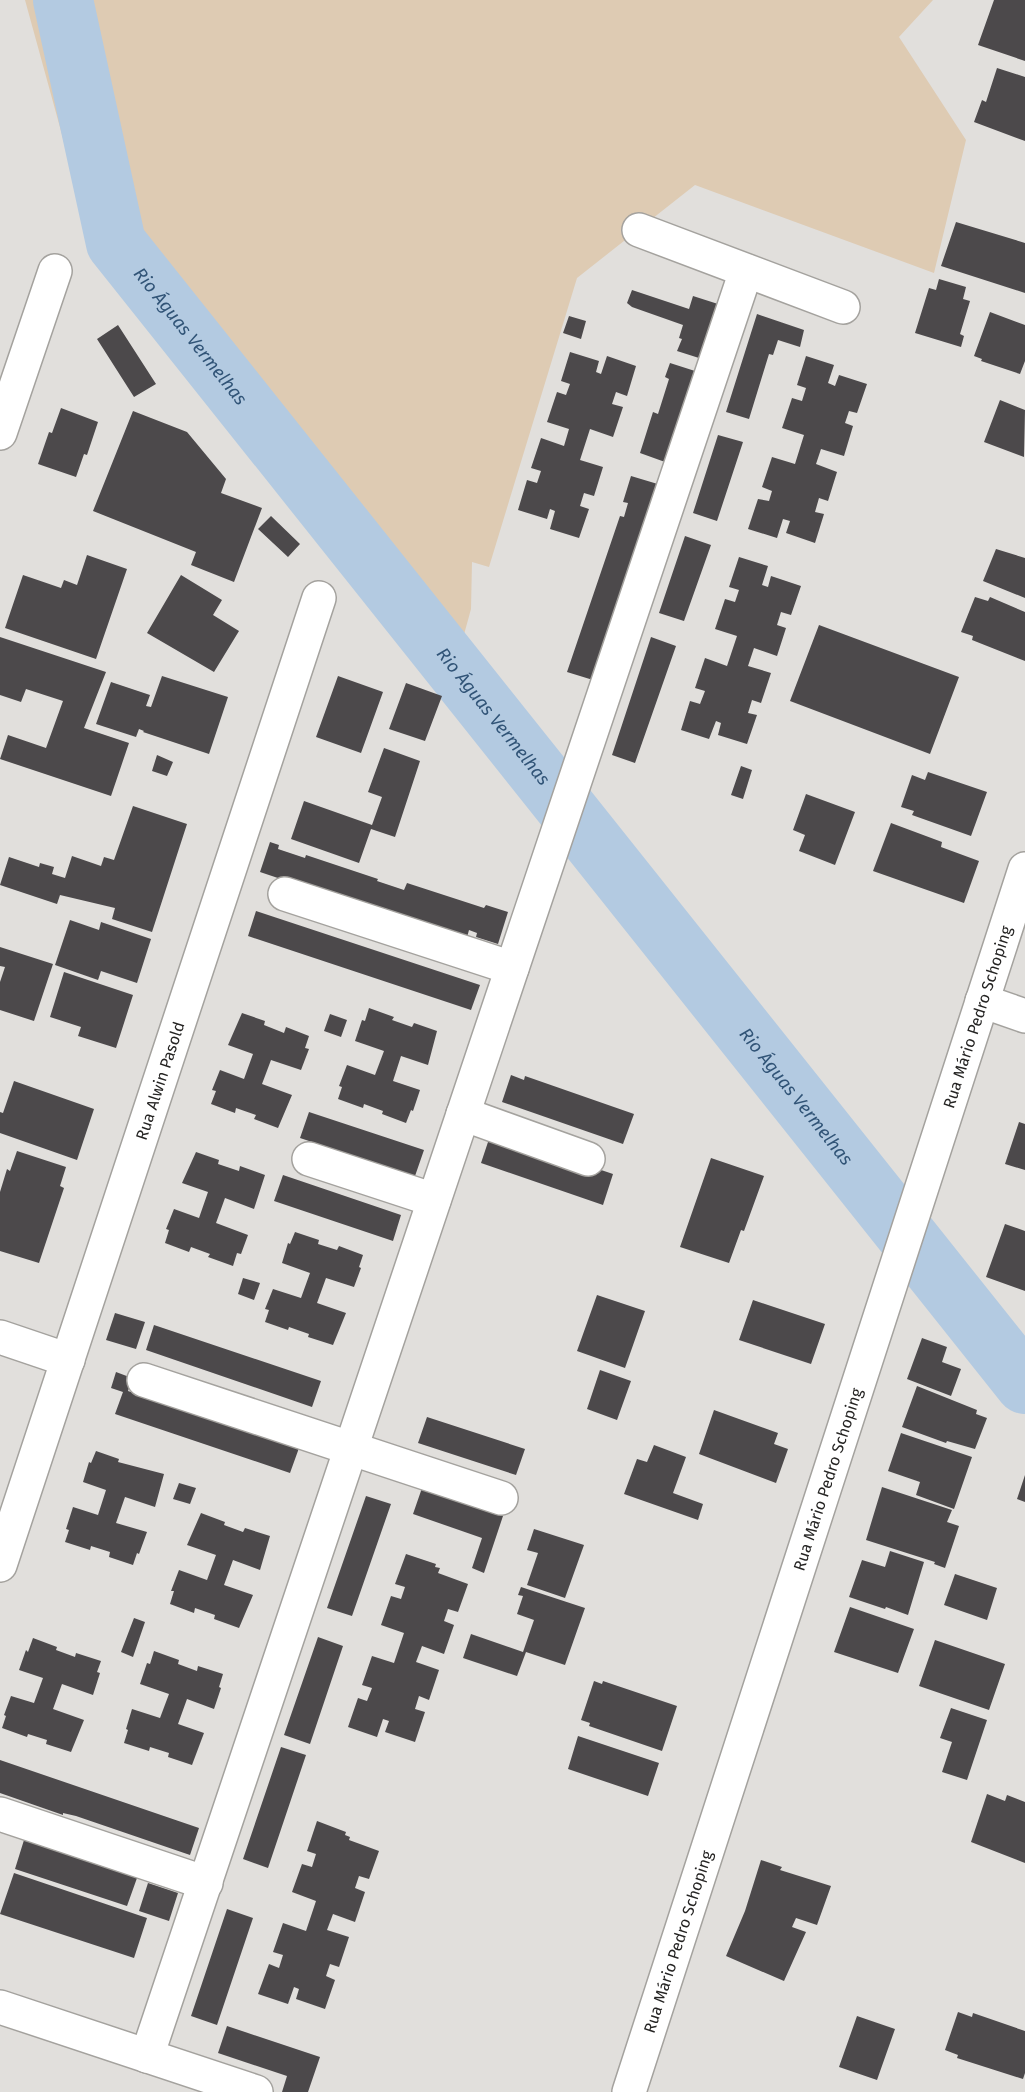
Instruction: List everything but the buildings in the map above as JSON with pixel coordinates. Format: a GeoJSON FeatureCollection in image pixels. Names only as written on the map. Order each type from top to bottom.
{"type":"FeatureCollection","features":[{"type":"Feature","properties":{"kind":"street"},"geometry":{"type":"LineString","coordinates":[[639,230],[843,307]]}},
{"type":"Feature","properties":{"kind":"street"},"geometry":{"type":"LineString","coordinates":[[0,433],[55,271]]}},
{"type":"Feature","properties":{"kind":"street"},"geometry":{"type":"LineString","coordinates":[[147,2056],[746,271]]}},
{"type":"Feature","properties":{"kind":"street","name":"Rua Alwin Pasold"},"geometry":{"type":"LineString","coordinates":[[0,1565],[319,597]]}},
{"type":"Feature","properties":{"kind":"street","name":"Rua Mário Pedro Schoping"},"geometry":{"type":"LineString","coordinates":[[629,2092],[1025,869]]}},
{"type":"Feature","properties":{"kind":"street"},"geometry":{"type":"LineString","coordinates":[[285,894],[512,969]]}},
{"type":"Feature","properties":{"kind":"street"},"geometry":{"type":"LineString","coordinates":[[982,1001],[1025,1016]]}},
{"type":"Feature","properties":{"kind":"street"},"geometry":{"type":"LineString","coordinates":[[463,1114],[588,1159]]}},
{"type":"Feature","properties":{"kind":"street"},"geometry":{"type":"LineString","coordinates":[[309,1159],[434,1200]]}},
{"type":"Feature","properties":{"kind":"street"},"geometry":{"type":"LineString","coordinates":[[0,1337],[68,1360]]}},
{"type":"Feature","properties":{"kind":"street"},"geometry":{"type":"LineString","coordinates":[[144,1380],[501,1498]]}},
{"type":"Feature","properties":{"kind":"street"},"geometry":{"type":"LineString","coordinates":[[0,1814],[206,1883]]}},
{"type":"Feature","properties":{"kind":"street"},"geometry":{"type":"LineString","coordinates":[[0,2007],[256,2092]]}},
{"type":"Feature","properties":{"kind":"shaded area"},"geometry":{"type":"Polygon","coordinates":[[[25,0],[933,0],[899,37],[966,140],[934,273],[695,185],[577,278],[489,567],[472,562],[471,609],[449,689],[83,211],[25,0]]]}},
{"type":"Feature","properties":{"kind":"waterway","name":"Rio Águas Vermelhas"},"geometry":{"type":"LineString","coordinates":[[63,0],[116,243],[1025,1384]]}}]}
